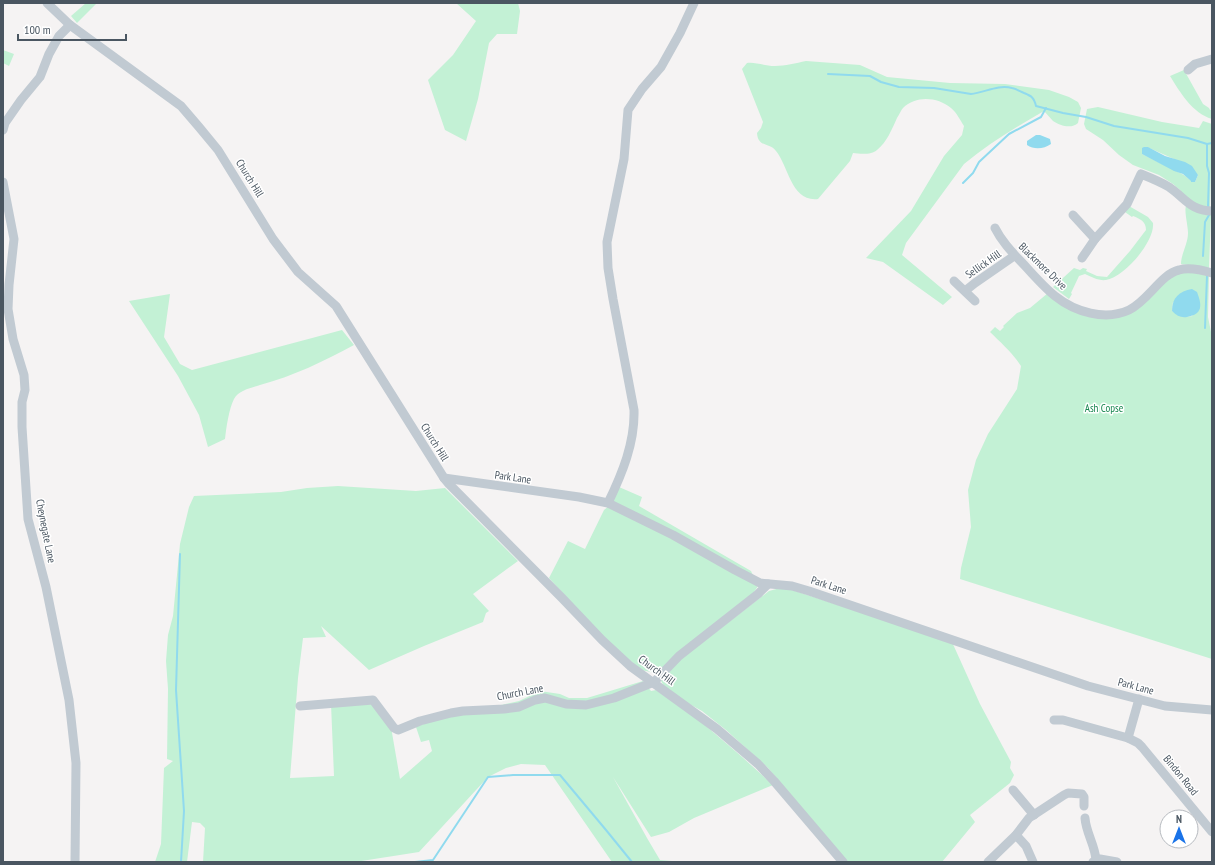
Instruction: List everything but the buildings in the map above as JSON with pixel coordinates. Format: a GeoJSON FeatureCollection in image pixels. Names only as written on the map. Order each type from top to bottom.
{"type":"FeatureCollection","features":[{"type":"Feature","properties":{"kind":"street","name":"Church Hill"},"geometry":{"type":"LineString","coordinates":[[47,3],[70,25],[181,106],[200,127],[218,150],[273,239],[298,272],[336,306],[444,478],[602,640],[630,666],[717,729],[758,764],[843,862]]}},
{"type":"Feature","properties":{"kind":"street"},"geometry":{"type":"LineString","coordinates":[[608,503],[629,451],[634,421],[634,410],[608,268],[607,242],[624,159],[628,110],[642,89],[661,67],[680,33],[694,3]]}},
{"type":"Feature","properties":{"kind":"street"},"geometry":{"type":"LineString","coordinates":[[3,130],[5,123],[40,76],[49,54],[59,36],[70,25]]}},
{"type":"Feature","properties":{"kind":"street"},"geometry":{"type":"LineString","coordinates":[[1188,70],[1195,64],[1212,59]]}},
{"type":"Feature","properties":{"kind":"street"},"geometry":{"type":"LineString","coordinates":[[1082,258],[1095,239],[1127,204],[1141,174],[1169,187],[1192,206],[1203,211],[1211,211]]}},
{"type":"Feature","properties":{"kind":"street","name":"Cheynegate Lane"},"geometry":{"type":"LineString","coordinates":[[3,182],[14,239],[8,309],[13,339],[24,375],[25,390],[22,402],[22,427],[28,519],[46,588],[67,693],[76,763],[75,862]]}},
{"type":"Feature","properties":{"kind":"street"},"geometry":{"type":"LineString","coordinates":[[1073,215],[1095,239]]}},
{"type":"Feature","properties":{"kind":"street","name":"Blackmore Drive"},"geometry":{"type":"LineString","coordinates":[[995,228],[1014,256],[1049,291],[1063,302],[1081,310],[1100,315],[1121,313],[1138,304],[1174,271],[1180,269],[1190,269],[1212,273]]}},
{"type":"Feature","properties":{"kind":"street","name":"Sellick Hill"},"geometry":{"type":"LineString","coordinates":[[966,291],[1014,256]]}},
{"type":"Feature","properties":{"kind":"street","name":"Sellick Hill"},"geometry":{"type":"LineString","coordinates":[[954,281],[966,291],[974,301]]}},
{"type":"Feature","properties":{"kind":"street","name":"Park Lane"},"geometry":{"type":"LineString","coordinates":[[444,478],[579,497],[608,503],[673,535],[760,583],[792,586],[809,591],[949,637],[1048,673],[1139,699],[1170,707],[1212,710]]}},
{"type":"Feature","properties":{"kind":"street","name":"Church Lane"},"geometry":{"type":"LineString","coordinates":[[300,706],[373,700],[394,728],[398,730],[424,720],[451,713],[519,707],[535,700],[545,698],[566,704],[586,705],[614,698],[654,682],[679,656],[758,594],[768,584]]}},
{"type":"Feature","properties":{"kind":"street"},"geometry":{"type":"LineString","coordinates":[[1128,738],[1139,699]]}},
{"type":"Feature","properties":{"kind":"street","name":"Bindon Road"},"geometry":{"type":"LineString","coordinates":[[1054,720],[1062,720],[1128,738],[1138,743],[1212,832]]}},
{"type":"Feature","properties":{"kind":"street"},"geometry":{"type":"LineString","coordinates":[[1013,790],[1034,815]]}},
{"type":"Feature","properties":{"kind":"street"},"geometry":{"type":"LineString","coordinates":[[988,862],[1016,835],[1023,824],[1068,793],[1082,794],[1084,797],[1084,806]]}},
{"type":"Feature","properties":{"kind":"street"},"geometry":{"type":"LineString","coordinates":[[1085,818],[1090,839],[1095,849],[1095,861],[1108,860],[1117,862]]}},
{"type":"Feature","properties":{"kind":"street"},"geometry":{"type":"LineString","coordinates":[[1016,835],[1026,846],[1033,862]]}},
{"type":"Feature","properties":{"kind":"green space"},"geometry":{"type":"Polygon","coordinates":[[[86,3],[97,3],[77,23],[71,16],[86,3]]]}},
{"type":"Feature","properties":{"kind":"green space"},"geometry":{"type":"Polygon","coordinates":[[[456,3],[518,3],[520,11],[517,34],[497,34],[489,43],[478,99],[466,141],[445,130],[428,80],[453,55],[476,21],[456,3]]]}},
{"type":"Feature","properties":{"kind":"green space"},"geometry":{"type":"Polygon","coordinates":[[[3,50],[14,54],[9,66],[3,63],[3,50]]]}},
{"type":"Feature","properties":{"kind":"green space"},"geometry":{"type":"Polygon","coordinates":[[[806,61],[860,65],[887,77],[950,83],[1005,84],[1049,90],[1078,102],[1081,108],[1078,123],[1075,125],[1066,126],[1059,124],[1053,121],[1044,111],[1013,129],[973,156],[964,164],[906,243],[902,255],[952,297],[943,305],[883,262],[866,258],[911,211],[944,156],[962,135],[964,126],[955,112],[946,104],[927,99],[914,101],[902,109],[881,147],[872,153],[853,153],[850,161],[818,199],[809,198],[802,195],[796,189],[774,148],[762,143],[758,138],[757,133],[763,122],[742,69],[747,63],[775,66],[806,61]]]}},
{"type":"Feature","properties":{"kind":"green space"},"geometry":{"type":"Polygon","coordinates":[[[1184,70],[1203,104],[1212,110],[1212,119],[1198,112],[1187,101],[1170,76],[1184,70]]]}},
{"type":"Feature","properties":{"kind":"green space"},"geometry":{"type":"Polygon","coordinates":[[[1098,107],[1162,122],[1199,128],[1203,121],[1212,124],[1210,208],[1204,208],[1186,199],[1180,190],[1173,184],[1159,175],[1133,165],[1119,155],[1103,140],[1086,129],[1084,124],[1087,109],[1098,107]],[[1147,147],[1142,154],[1195,182],[1198,175],[1174,159],[1147,147]]]}},
{"type":"Feature","properties":{"kind":"green space"},"geometry":{"type":"Polygon","coordinates":[[[1129,206],[1148,217],[1153,223],[1149,240],[1137,258],[1121,273],[1113,278],[1103,280],[1085,274],[1079,276],[1069,299],[1053,287],[1074,268],[1080,270],[1083,268],[1087,269],[1086,271],[1097,276],[1107,277],[1146,230],[1145,224],[1142,221],[1125,212],[1129,206]]]}},
{"type":"Feature","properties":{"kind":"green space"},"geometry":{"type":"Polygon","coordinates":[[[1186,206],[1211,214],[1209,268],[1181,264],[1188,237],[1185,211],[1186,206]]]}},
{"type":"Feature","properties":{"kind":"green space","name":"Ash Copse"},"geometry":{"type":"Polygon","coordinates":[[[1181,271],[1209,275],[1208,317],[1212,333],[1212,659],[960,579],[961,568],[971,527],[968,490],[976,460],[988,434],[1017,389],[1021,366],[1010,352],[990,332],[995,327],[1000,331],[1004,327],[1003,326],[1017,313],[1030,308],[1048,293],[1063,305],[1113,317],[1181,271]],[[1173,302],[1172,311],[1183,317],[1193,316],[1173,302]]]}},
{"type":"Feature","properties":{"kind":"green space"},"geometry":{"type":"Polygon","coordinates":[[[170,294],[164,337],[180,364],[192,370],[342,330],[354,345],[297,373],[249,388],[239,393],[234,399],[231,408],[225,439],[208,447],[199,415],[178,376],[129,301],[170,294]]]}},
{"type":"Feature","properties":{"kind":"green space"},"geometry":{"type":"Polygon","coordinates":[[[338,486],[416,491],[445,488],[518,561],[473,594],[489,611],[486,613],[483,622],[369,670],[321,626],[326,637],[303,638],[298,678],[290,778],[334,776],[331,704],[373,700],[391,727],[400,779],[432,751],[429,740],[421,742],[416,727],[437,719],[519,701],[540,691],[560,694],[569,698],[587,698],[643,681],[651,691],[656,690],[699,720],[773,785],[694,818],[669,832],[651,837],[613,777],[660,860],[684,862],[612,862],[545,765],[521,764],[506,768],[488,777],[419,852],[355,862],[203,862],[205,828],[200,823],[192,822],[187,862],[155,862],[161,844],[164,768],[173,761],[167,759],[168,689],[166,661],[168,635],[173,616],[180,544],[189,507],[194,496],[281,492],[307,488],[338,486]]]}},
{"type":"Feature","properties":{"kind":"green space"},"geometry":{"type":"Polygon","coordinates":[[[619,487],[642,497],[639,506],[751,571],[758,586],[750,598],[656,673],[641,670],[604,638],[549,578],[568,541],[585,549],[604,510],[609,506],[619,487]]]}},
{"type":"Feature","properties":{"kind":"green space"},"geometry":{"type":"Polygon","coordinates":[[[780,588],[792,590],[952,642],[980,704],[1011,762],[1010,768],[1014,775],[1010,783],[970,815],[975,822],[942,862],[848,862],[768,768],[726,730],[702,711],[684,701],[664,686],[661,681],[681,659],[769,591],[780,588]]]}},
{"type":"Feature","properties":{"kind":"water"},"geometry":{"type":"Polygon","coordinates":[[[1036,135],[1050,139],[1051,144],[1039,148],[1033,148],[1027,145],[1027,141],[1036,135]]]}},
{"type":"Feature","properties":{"kind":"water"},"geometry":{"type":"Polygon","coordinates":[[[1148,147],[1165,156],[1185,162],[1192,166],[1198,175],[1195,182],[1191,182],[1183,174],[1174,171],[1142,154],[1142,148],[1148,147]]]}},
{"type":"Feature","properties":{"kind":"water"},"geometry":{"type":"Polygon","coordinates":[[[1192,289],[1197,292],[1199,297],[1199,311],[1192,316],[1187,317],[1177,315],[1172,311],[1173,302],[1180,293],[1192,289]]]}},
{"type":"Feature","properties":{"kind":"waterway"},"geometry":{"type":"LineString","coordinates":[[828,74],[870,76],[881,82],[899,87],[934,88],[971,94],[1007,87],[1018,90],[1030,96],[1036,106],[1086,117],[1114,126],[1188,138],[1207,144],[1212,143]]}},
{"type":"Feature","properties":{"kind":"waterway"},"geometry":{"type":"LineString","coordinates":[[963,183],[973,173],[979,162],[1009,134],[1041,117],[1046,108]]}},
{"type":"Feature","properties":{"kind":"waterway"},"geometry":{"type":"LineString","coordinates":[[1207,144],[1207,166],[1209,173],[1208,207]]}},
{"type":"Feature","properties":{"kind":"waterway"},"geometry":{"type":"LineString","coordinates":[[1203,256],[1205,222],[1209,215]]}},
{"type":"Feature","properties":{"kind":"waterway"},"geometry":{"type":"LineString","coordinates":[[1205,328],[1207,276]]}},
{"type":"Feature","properties":{"kind":"waterway"},"geometry":{"type":"LineString","coordinates":[[180,554],[176,690],[184,811],[181,862]]}},
{"type":"Feature","properties":{"kind":"waterway"},"geometry":{"type":"LineString","coordinates":[[415,862],[433,860],[488,777],[513,775],[560,775],[632,862]]}}]}
